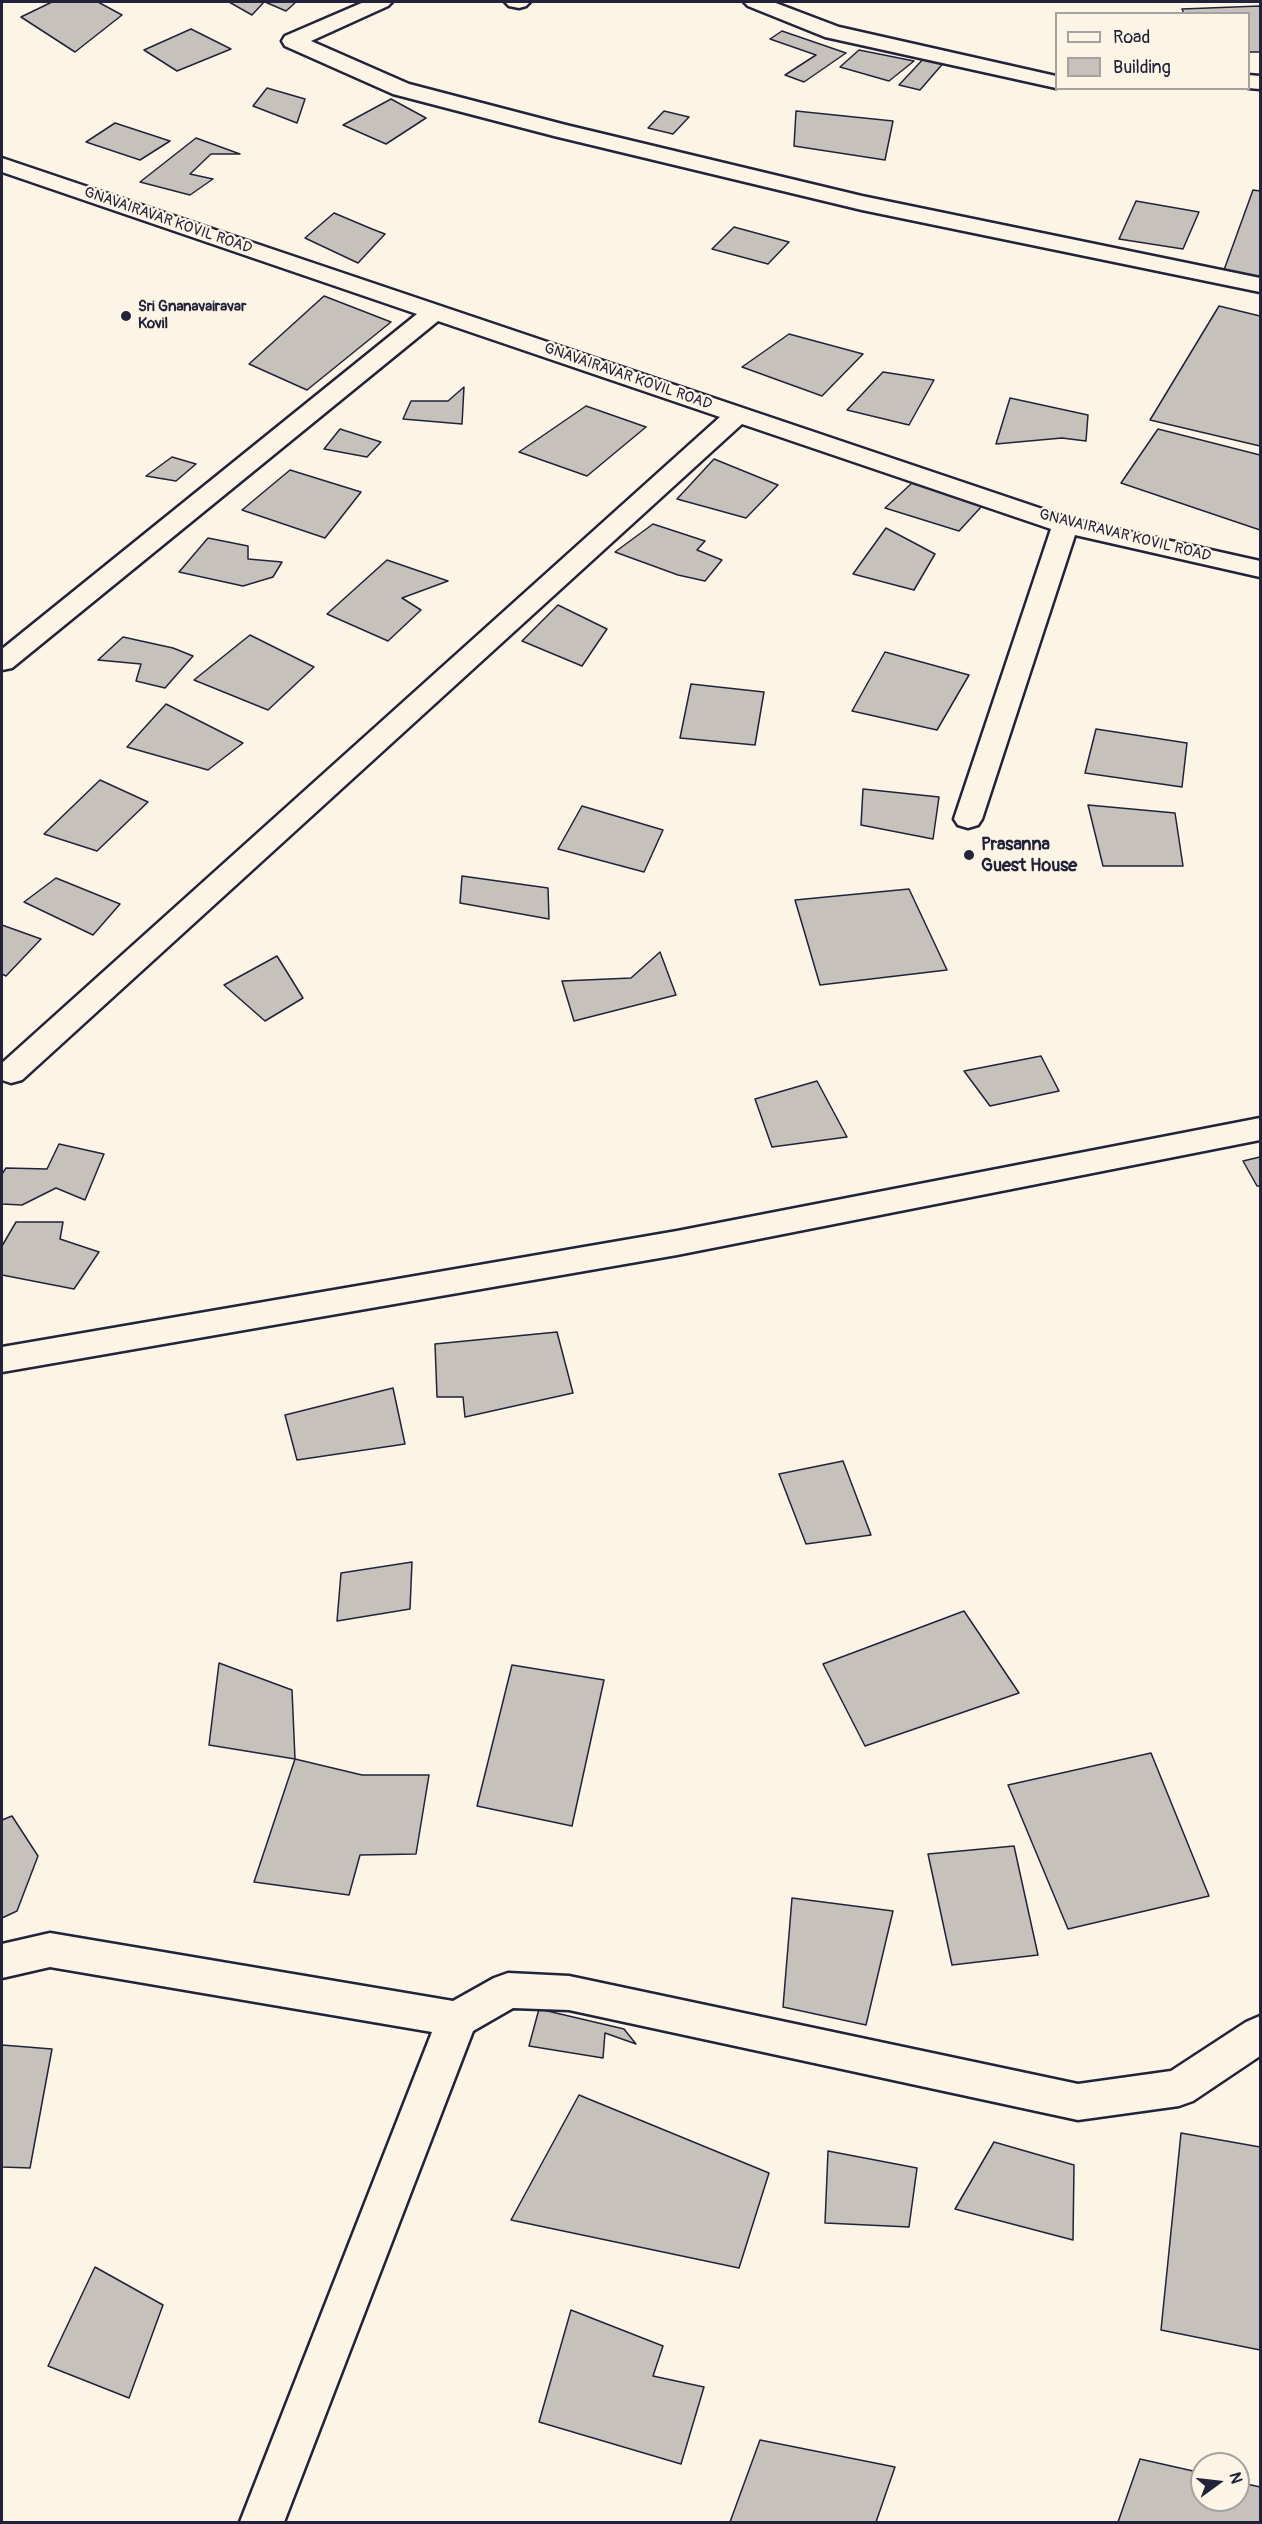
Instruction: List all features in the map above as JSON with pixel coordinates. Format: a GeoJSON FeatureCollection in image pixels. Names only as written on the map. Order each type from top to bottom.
{"type":"FeatureCollection","features":[{"type":"Feature","properties":{"kind":"street"},"geometry":{"type":"LineString","coordinates":[[381,2],[293,41],[402,89],[562,131],[862,202],[1260,285]]}},
{"type":"Feature","properties":{"kind":"street"},"geometry":{"type":"LineString","coordinates":[[755,2],[833,32],[1055,82]]}},
{"type":"Feature","properties":{"kind":"street","name":"GNAVAIRAVAR KOVIL ROAD"},"geometry":{"type":"LineString","coordinates":[[2,165],[1065,525],[1260,569]]}},
{"type":"Feature","properties":{"kind":"street"},"geometry":{"type":"LineString","coordinates":[[2,662],[435,311]]}},
{"type":"Feature","properties":{"kind":"street"},"geometry":{"type":"LineString","coordinates":[[11,1072],[738,414]]}},
{"type":"Feature","properties":{"kind":"street"},"geometry":{"type":"LineString","coordinates":[[968,819],[1065,525]]}},
{"type":"Feature","properties":{"kind":"street"},"geometry":{"type":"LineString","coordinates":[[2,1360],[677,1243],[1260,1129]]}},
{"type":"Feature","properties":{"kind":"street"},"geometry":{"type":"LineString","coordinates":[[2,1961],[50,1950],[458,2019]]}},
{"type":"Feature","properties":{"kind":"street"},"geometry":{"type":"LineString","coordinates":[[262,2523],[458,2019],[508,1990],[569,1993],[1078,2102],[1179,2088],[1260,2034]]}},
{"type":"Feature","properties":{"kind":"building"},"geometry":{"type":"Polygon","coordinates":[[[52,2],[98,2],[122,15],[75,52],[21,17],[52,2]]]}},
{"type":"Feature","properties":{"kind":"building"},"geometry":{"type":"Polygon","coordinates":[[[229,2],[264,2],[252,15],[229,2]]]}},
{"type":"Feature","properties":{"kind":"building"},"geometry":{"type":"Polygon","coordinates":[[[265,2],[296,2],[286,11],[265,2]]]}},
{"type":"Feature","properties":{"kind":"building"},"geometry":{"type":"Polygon","coordinates":[[[1260,6],[1260,52],[1250,52],[1250,12],[1183,12],[1182,9],[1260,6]]]}},
{"type":"Feature","properties":{"kind":"building"},"geometry":{"type":"Polygon","coordinates":[[[191,29],[231,49],[177,71],[144,50],[191,29]]]}},
{"type":"Feature","properties":{"kind":"building"},"geometry":{"type":"Polygon","coordinates":[[[782,31],[846,53],[804,82],[785,75],[816,55],[770,39],[782,31]]]}},
{"type":"Feature","properties":{"kind":"building"},"geometry":{"type":"Polygon","coordinates":[[[859,50],[914,61],[889,81],[840,67],[859,50]]]}},
{"type":"Feature","properties":{"kind":"building"},"geometry":{"type":"Polygon","coordinates":[[[926,56],[946,60],[920,90],[899,85],[926,56]]]}},
{"type":"Feature","properties":{"kind":"building"},"geometry":{"type":"Polygon","coordinates":[[[267,88],[305,99],[297,123],[253,106],[267,88]]]}},
{"type":"Feature","properties":{"kind":"building"},"geometry":{"type":"Polygon","coordinates":[[[391,99],[426,118],[386,144],[343,125],[391,99]]]}},
{"type":"Feature","properties":{"kind":"building"},"geometry":{"type":"Polygon","coordinates":[[[664,111],[689,117],[673,134],[648,128],[664,111]]]}},
{"type":"Feature","properties":{"kind":"building"},"geometry":{"type":"Polygon","coordinates":[[[796,111],[893,121],[885,160],[794,146],[796,111]]]}},
{"type":"Feature","properties":{"kind":"building"},"geometry":{"type":"Polygon","coordinates":[[[115,123],[170,141],[140,160],[86,142],[115,123]]]}},
{"type":"Feature","properties":{"kind":"building"},"geometry":{"type":"Polygon","coordinates":[[[196,138],[240,154],[211,154],[190,174],[213,179],[190,195],[140,182],[196,138]]]}},
{"type":"Feature","properties":{"kind":"building"},"geometry":{"type":"Polygon","coordinates":[[[1253,190],[1260,191],[1260,278],[1224,270],[1253,190]]]}},
{"type":"Feature","properties":{"kind":"building"},"geometry":{"type":"Polygon","coordinates":[[[1136,201],[1199,212],[1183,249],[1119,239],[1136,201]]]}},
{"type":"Feature","properties":{"kind":"building"},"geometry":{"type":"Polygon","coordinates":[[[334,213],[385,234],[358,263],[305,238],[334,213]]]}},
{"type":"Feature","properties":{"kind":"building"},"geometry":{"type":"Polygon","coordinates":[[[734,227],[789,242],[768,264],[712,249],[734,227]]]}},
{"type":"Feature","properties":{"kind":"building"},"geometry":{"type":"Polygon","coordinates":[[[324,296],[391,322],[307,390],[249,364],[324,296]]]}},
{"type":"Feature","properties":{"kind":"building"},"geometry":{"type":"Polygon","coordinates":[[[1219,306],[1260,316],[1260,446],[1150,420],[1219,306]]]}},
{"type":"Feature","properties":{"kind":"building"},"geometry":{"type":"Polygon","coordinates":[[[789,334],[863,354],[822,396],[742,367],[789,334]]]}},
{"type":"Feature","properties":{"kind":"building"},"geometry":{"type":"Polygon","coordinates":[[[883,372],[934,380],[909,425],[847,410],[883,372]]]}},
{"type":"Feature","properties":{"kind":"building"},"geometry":{"type":"Polygon","coordinates":[[[464,387],[462,424],[403,419],[411,401],[448,401],[464,387]]]}},
{"type":"Feature","properties":{"kind":"building"},"geometry":{"type":"Polygon","coordinates":[[[1010,398],[1088,415],[1086,441],[1062,438],[996,444],[1010,398]]]}},
{"type":"Feature","properties":{"kind":"building"},"geometry":{"type":"Polygon","coordinates":[[[586,406],[646,427],[587,476],[519,452],[586,406]]]}},
{"type":"Feature","properties":{"kind":"building"},"geometry":{"type":"Polygon","coordinates":[[[340,429],[381,442],[367,457],[324,449],[340,429]]]}},
{"type":"Feature","properties":{"kind":"building"},"geometry":{"type":"Polygon","coordinates":[[[1158,429],[1260,455],[1260,530],[1121,483],[1158,429]]]}},
{"type":"Feature","properties":{"kind":"building"},"geometry":{"type":"Polygon","coordinates":[[[172,457],[196,464],[176,481],[146,476],[172,457]]]}},
{"type":"Feature","properties":{"kind":"building"},"geometry":{"type":"Polygon","coordinates":[[[714,459],[778,485],[746,518],[677,499],[714,459]]]}},
{"type":"Feature","properties":{"kind":"building"},"geometry":{"type":"Polygon","coordinates":[[[290,470],[361,492],[325,538],[242,510],[290,470]]]}},
{"type":"Feature","properties":{"kind":"building"},"geometry":{"type":"Polygon","coordinates":[[[912,483],[982,506],[959,531],[885,508],[912,483]]]}},
{"type":"Feature","properties":{"kind":"building"},"geometry":{"type":"Polygon","coordinates":[[[653,524],[705,541],[697,550],[722,560],[705,581],[678,575],[615,552],[653,524]]]}},
{"type":"Feature","properties":{"kind":"building"},"geometry":{"type":"Polygon","coordinates":[[[886,528],[935,554],[914,590],[853,574],[886,528]]]}},
{"type":"Feature","properties":{"kind":"building"},"geometry":{"type":"Polygon","coordinates":[[[208,538],[248,546],[248,559],[282,562],[273,577],[243,586],[179,572],[208,538]]]}},
{"type":"Feature","properties":{"kind":"building"},"geometry":{"type":"Polygon","coordinates":[[[387,560],[448,581],[402,598],[421,610],[388,641],[327,614],[387,560]]]}},
{"type":"Feature","properties":{"kind":"building"},"geometry":{"type":"Polygon","coordinates":[[[558,605],[607,629],[582,666],[522,641],[558,605]]]}},
{"type":"Feature","properties":{"kind":"building"},"geometry":{"type":"Polygon","coordinates":[[[250,635],[314,667],[268,710],[194,680],[250,635]]]}},
{"type":"Feature","properties":{"kind":"building"},"geometry":{"type":"Polygon","coordinates":[[[123,637],[173,648],[193,656],[165,688],[136,681],[141,664],[98,660],[123,637]]]}},
{"type":"Feature","properties":{"kind":"building"},"geometry":{"type":"Polygon","coordinates":[[[885,652],[969,675],[937,730],[852,711],[885,652]]]}},
{"type":"Feature","properties":{"kind":"building"},"geometry":{"type":"Polygon","coordinates":[[[691,684],[764,692],[755,745],[680,738],[691,684]]]}},
{"type":"Feature","properties":{"kind":"building"},"geometry":{"type":"Polygon","coordinates":[[[166,704],[243,743],[208,770],[127,747],[166,704]]]}},
{"type":"Feature","properties":{"kind":"building"},"geometry":{"type":"Polygon","coordinates":[[[1096,729],[1187,743],[1182,787],[1085,773],[1096,729]]]}},
{"type":"Feature","properties":{"kind":"building"},"geometry":{"type":"Polygon","coordinates":[[[100,780],[148,802],[97,851],[44,834],[100,780]]]}},
{"type":"Feature","properties":{"kind":"building"},"geometry":{"type":"Polygon","coordinates":[[[863,789],[939,797],[933,839],[861,825],[863,789]]]}},
{"type":"Feature","properties":{"kind":"building"},"geometry":{"type":"Polygon","coordinates":[[[1088,805],[1175,813],[1183,866],[1103,866],[1088,805]]]}},
{"type":"Feature","properties":{"kind":"building"},"geometry":{"type":"Polygon","coordinates":[[[582,806],[663,830],[644,872],[558,849],[582,806]]]}},
{"type":"Feature","properties":{"kind":"building"},"geometry":{"type":"Polygon","coordinates":[[[462,876],[548,888],[549,919],[460,903],[462,876]]]}},
{"type":"Feature","properties":{"kind":"building"},"geometry":{"type":"Polygon","coordinates":[[[56,878],[120,904],[93,935],[24,902],[56,878]]]}},
{"type":"Feature","properties":{"kind":"building"},"geometry":{"type":"Polygon","coordinates":[[[909,889],[947,970],[820,985],[795,900],[909,889]]]}},
{"type":"Feature","properties":{"kind":"building"},"geometry":{"type":"Polygon","coordinates":[[[2,925],[41,939],[6,976],[2,974],[2,925]]]}},
{"type":"Feature","properties":{"kind":"building"},"geometry":{"type":"Polygon","coordinates":[[[660,952],[676,995],[574,1021],[562,981],[631,978],[660,952]]]}},
{"type":"Feature","properties":{"kind":"building"},"geometry":{"type":"Polygon","coordinates":[[[277,956],[303,998],[265,1021],[224,985],[277,956]]]}},
{"type":"Feature","properties":{"kind":"building"},"geometry":{"type":"Polygon","coordinates":[[[1041,1056],[1059,1091],[990,1106],[964,1071],[1041,1056]]]}},
{"type":"Feature","properties":{"kind":"building"},"geometry":{"type":"Polygon","coordinates":[[[817,1081],[847,1137],[772,1147],[755,1099],[817,1081]]]}},
{"type":"Feature","properties":{"kind":"building"},"geometry":{"type":"Polygon","coordinates":[[[59,1144],[104,1154],[85,1200],[56,1188],[22,1205],[2,1204],[2,1174],[6,1168],[47,1169],[59,1144]]]}},
{"type":"Feature","properties":{"kind":"building"},"geometry":{"type":"Polygon","coordinates":[[[1260,1157],[1260,1186],[1257,1186],[1243,1161],[1260,1157]]]}},
{"type":"Feature","properties":{"kind":"building"},"geometry":{"type":"Polygon","coordinates":[[[16,1222],[63,1222],[60,1239],[99,1252],[74,1289],[2,1275],[2,1246],[16,1222]]]}},
{"type":"Feature","properties":{"kind":"building"},"geometry":{"type":"Polygon","coordinates":[[[557,1332],[573,1393],[465,1417],[463,1397],[437,1397],[435,1344],[557,1332]]]}},
{"type":"Feature","properties":{"kind":"building"},"geometry":{"type":"Polygon","coordinates":[[[393,1388],[405,1444],[297,1460],[285,1415],[393,1388]]]}},
{"type":"Feature","properties":{"kind":"building"},"geometry":{"type":"Polygon","coordinates":[[[843,1461],[871,1535],[806,1544],[779,1474],[843,1461]]]}},
{"type":"Feature","properties":{"kind":"building"},"geometry":{"type":"Polygon","coordinates":[[[412,1562],[410,1609],[337,1621],[341,1573],[412,1562]]]}},
{"type":"Feature","properties":{"kind":"building"},"geometry":{"type":"Polygon","coordinates":[[[964,1611],[1019,1693],[865,1746],[823,1664],[964,1611]]]}},
{"type":"Feature","properties":{"kind":"building"},"geometry":{"type":"Polygon","coordinates":[[[219,1663],[292,1690],[295,1759],[209,1745],[219,1663]]]}},
{"type":"Feature","properties":{"kind":"building"},"geometry":{"type":"Polygon","coordinates":[[[512,1665],[604,1680],[572,1826],[477,1806],[512,1665]]]}},
{"type":"Feature","properties":{"kind":"building"},"geometry":{"type":"Polygon","coordinates":[[[1151,1753],[1209,1896],[1068,1929],[1008,1785],[1151,1753]]]}},
{"type":"Feature","properties":{"kind":"building"},"geometry":{"type":"Polygon","coordinates":[[[295,1759],[362,1775],[429,1775],[416,1854],[360,1855],[349,1895],[254,1882],[295,1759]]]}},
{"type":"Feature","properties":{"kind":"building"},"geometry":{"type":"Polygon","coordinates":[[[12,1816],[38,1856],[17,1911],[2,1918],[2,1820],[12,1816]]]}},
{"type":"Feature","properties":{"kind":"building"},"geometry":{"type":"Polygon","coordinates":[[[1014,1846],[1038,1955],[952,1965],[928,1854],[1014,1846]]]}},
{"type":"Feature","properties":{"kind":"building"},"geometry":{"type":"Polygon","coordinates":[[[792,1898],[893,1911],[866,2025],[783,2007],[792,1898]]]}},
{"type":"Feature","properties":{"kind":"building"},"geometry":{"type":"Polygon","coordinates":[[[539,2009],[624,2029],[636,2044],[605,2033],[603,2058],[529,2046],[539,2009]]]}},
{"type":"Feature","properties":{"kind":"building"},"geometry":{"type":"Polygon","coordinates":[[[2,2045],[52,2049],[30,2168],[2,2167],[2,2045]]]}},
{"type":"Feature","properties":{"kind":"building"},"geometry":{"type":"Polygon","coordinates":[[[579,2095],[769,2173],[739,2268],[511,2220],[579,2095]]]}},
{"type":"Feature","properties":{"kind":"building"},"geometry":{"type":"Polygon","coordinates":[[[1181,2133],[1260,2147],[1260,2350],[1161,2330],[1181,2133]]]}},
{"type":"Feature","properties":{"kind":"building"},"geometry":{"type":"Polygon","coordinates":[[[994,2142],[1074,2165],[1073,2240],[955,2209],[994,2142]]]}},
{"type":"Feature","properties":{"kind":"building"},"geometry":{"type":"Polygon","coordinates":[[[828,2151],[917,2168],[909,2227],[825,2223],[828,2151]]]}},
{"type":"Feature","properties":{"kind":"building"},"geometry":{"type":"Polygon","coordinates":[[[95,2267],[163,2305],[129,2398],[48,2366],[95,2267]]]}},
{"type":"Feature","properties":{"kind":"building"},"geometry":{"type":"Polygon","coordinates":[[[571,2310],[663,2346],[653,2376],[704,2387],[681,2464],[539,2422],[571,2310]]]}},
{"type":"Feature","properties":{"kind":"building"},"geometry":{"type":"Polygon","coordinates":[[[760,2440],[895,2467],[876,2522],[730,2522],[760,2440]]]}},
{"type":"Feature","properties":{"kind":"building"},"geometry":{"type":"Polygon","coordinates":[[[1140,2459],[1190,2470],[1190,2512],[1250,2512],[1250,2485],[1260,2487],[1260,2522],[1118,2522],[1140,2459]]]}},
{"type":"Feature","properties":{"kind":"place","name":"Sri Gnanavairavar Kovil"},"geometry":{"type":"Point","coordinates":[126,316]}},
{"type":"Feature","properties":{"kind":"place","name":"Prasanna Guest House"},"geometry":{"type":"Point","coordinates":[969,855]}}]}
